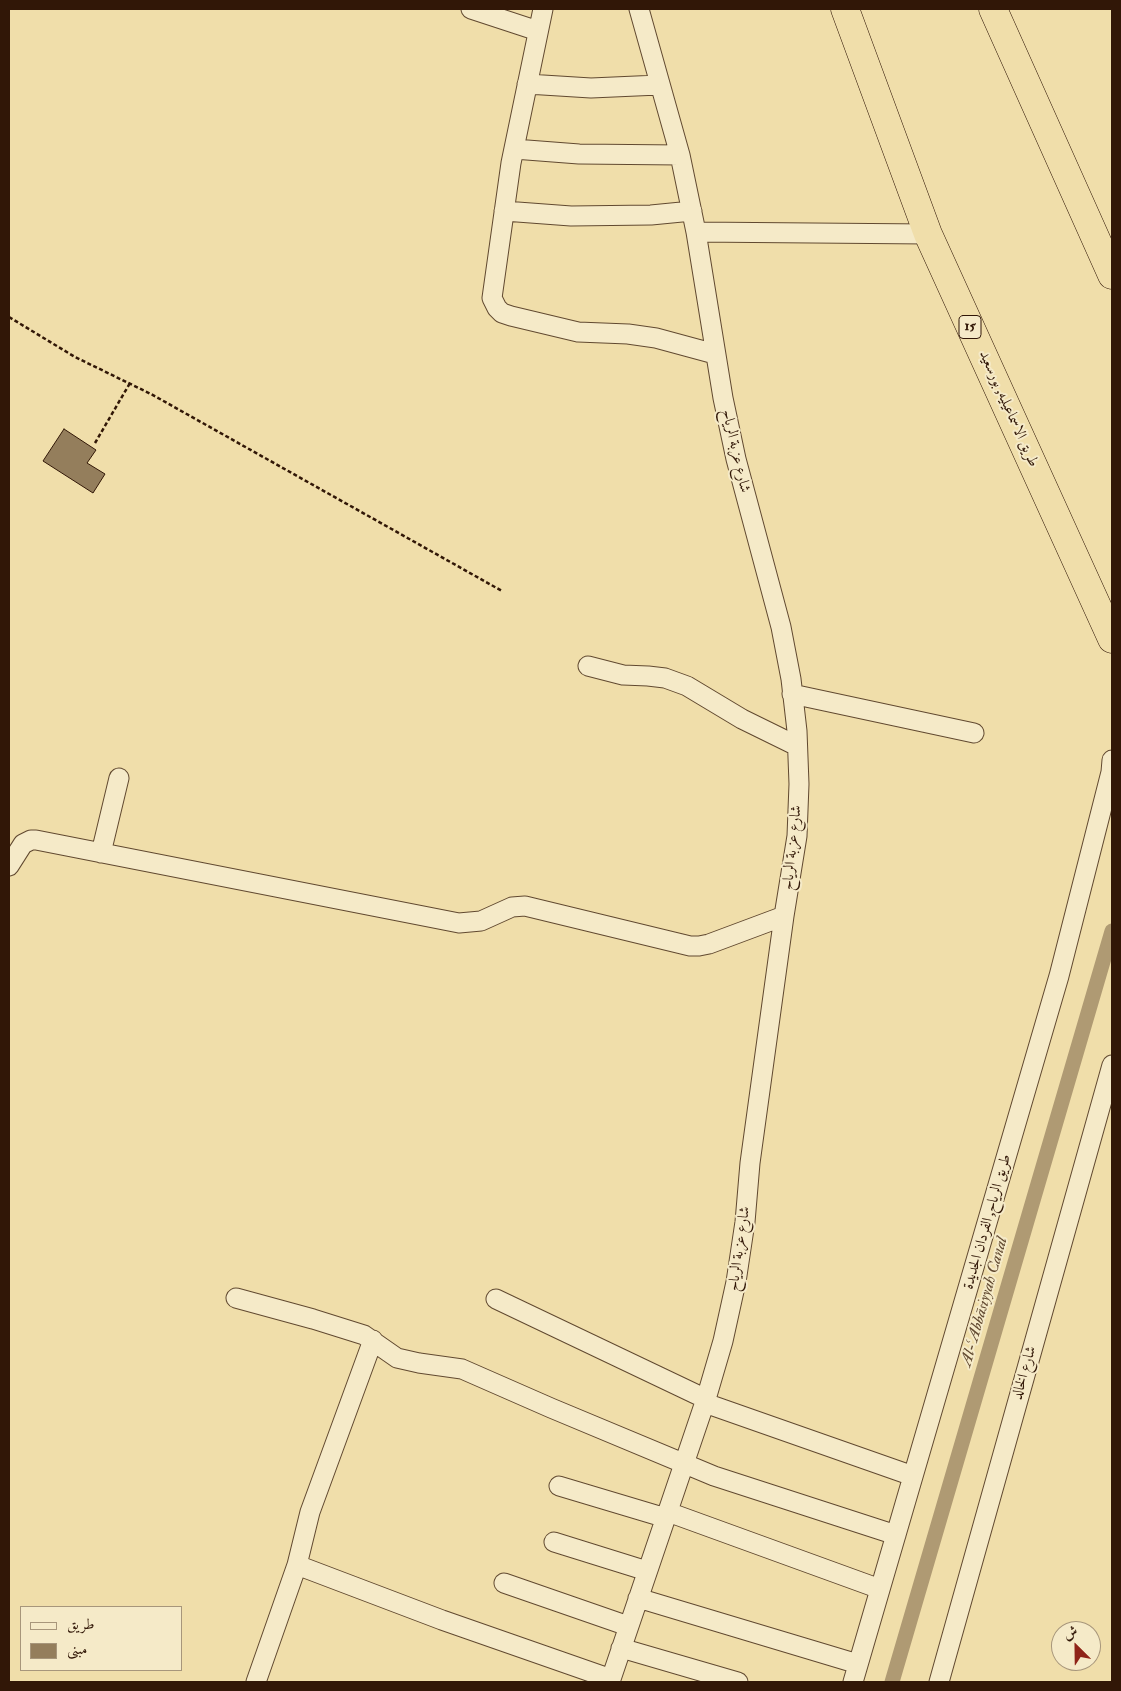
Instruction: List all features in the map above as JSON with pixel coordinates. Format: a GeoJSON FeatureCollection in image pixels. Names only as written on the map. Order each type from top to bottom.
{"type":"FeatureCollection","features":[{"type":"Feature","properties":{"kind":"highway","name":"طريق الاسماعيليه, بورسعيد"},"geometry":{"type":"LineString","coordinates":[[845,9],[928,234],[1112,639]]}},
{"type":"Feature","properties":{"kind":"highway"},"geometry":{"type":"LineString","coordinates":[[993,9],[1112,275]]}},
{"type":"Feature","properties":{"kind":"street"},"geometry":{"type":"LineString","coordinates":[[471,9],[538,31]]}},
{"type":"Feature","properties":{"kind":"street"},"geometry":{"type":"LineString","coordinates":[[543,9],[514,149],[492,298],[502,313],[578,332],[628,334],[656,338],[715,354]]}},
{"type":"Feature","properties":{"kind":"street","name":"شارع عزبة الرياح"},"geometry":{"type":"LineString","coordinates":[[610,1681],[705,1401],[723,1341],[736,1282],[745,1222],[750,1163],[797,836],[799,784],[792,694],[781,627],[736,459],[715,354],[692,210],[680,155],[639,9]]}},
{"type":"Feature","properties":{"kind":"street"},"geometry":{"type":"LineString","coordinates":[[527,84],[591,88],[659,85]]}},
{"type":"Feature","properties":{"kind":"street"},"geometry":{"type":"LineString","coordinates":[[514,149],[579,154],[680,155]]}},
{"type":"Feature","properties":{"kind":"street"},"geometry":{"type":"LineString","coordinates":[[504,211],[580,216],[651,215],[692,210]]}},
{"type":"Feature","properties":{"kind":"street"},"geometry":{"type":"LineString","coordinates":[[696,232],[928,234]]}},
{"type":"Feature","properties":{"kind":"street"},"geometry":{"type":"LineString","coordinates":[[588,666],[623,676],[665,678],[687,686],[742,719],[797,746]]}},
{"type":"Feature","properties":{"kind":"street"},"geometry":{"type":"LineString","coordinates":[[792,694],[974,734]]}},
{"type":"Feature","properties":{"kind":"street","name":"طريق الرياح, الفردان الجديدة"},"geometry":{"type":"LineString","coordinates":[[853,1682],[1059,976],[1111,772],[1112,760]]}},
{"type":"Feature","properties":{"kind":"street"},"geometry":{"type":"LineString","coordinates":[[101,853],[119,778]]}},
{"type":"Feature","properties":{"kind":"street"},"geometry":{"type":"LineString","coordinates":[[9,866],[23,844],[31,840],[459,923],[481,921],[512,906],[525,906],[690,946],[709,944],[784,916]]}},
{"type":"Feature","properties":{"kind":"street","name":"شارع الخالد"},"geometry":{"type":"LineString","coordinates":[[939,1682],[1112,1065]]}},
{"type":"Feature","properties":{"kind":"street"},"geometry":{"type":"LineString","coordinates":[[236,1298],[364,1335],[397,1358],[462,1369],[714,1476],[749,1489],[896,1535]]}},
{"type":"Feature","properties":{"kind":"street"},"geometry":{"type":"LineString","coordinates":[[496,1299],[705,1401],[914,1476]]}},
{"type":"Feature","properties":{"kind":"street"},"geometry":{"type":"LineString","coordinates":[[256,1682],[296,1565],[310,1512],[373,1340]]}},
{"type":"Feature","properties":{"kind":"street"},"geometry":{"type":"LineString","coordinates":[[560,1486],[667,1515],[880,1589]]}},
{"type":"Feature","properties":{"kind":"street"},"geometry":{"type":"LineString","coordinates":[[554,1542],[647,1571]]}},
{"type":"Feature","properties":{"kind":"street"},"geometry":{"type":"LineString","coordinates":[[296,1565],[610,1681]]}},
{"type":"Feature","properties":{"kind":"street"},"geometry":{"type":"LineString","coordinates":[[504,1583],[628,1626]]}},
{"type":"Feature","properties":{"kind":"street"},"geometry":{"type":"LineString","coordinates":[[638,1598],[746,1632],[858,1664]]}},
{"type":"Feature","properties":{"kind":"street"},"geometry":{"type":"LineString","coordinates":[[621,1648],[738,1682]]}},
{"type":"Feature","properties":{"kind":"path"},"geometry":{"type":"LineString","coordinates":[[9,316],[75,357],[130,383],[502,591]]}},
{"type":"Feature","properties":{"kind":"path"},"geometry":{"type":"LineString","coordinates":[[95,443],[130,383]]}},
{"type":"Feature","properties":{"kind":"building"},"geometry":{"type":"Polygon","coordinates":[[[64,429],[96,450],[87,463],[105,474],[93,493],[43,461],[64,429]]]}},
{"type":"Feature","properties":{"kind":"waterway","name":"Al-ʿAbbāsiyyah Canal"},"geometry":{"type":"LineString","coordinates":[[892,1682],[1112,931]]}}]}
